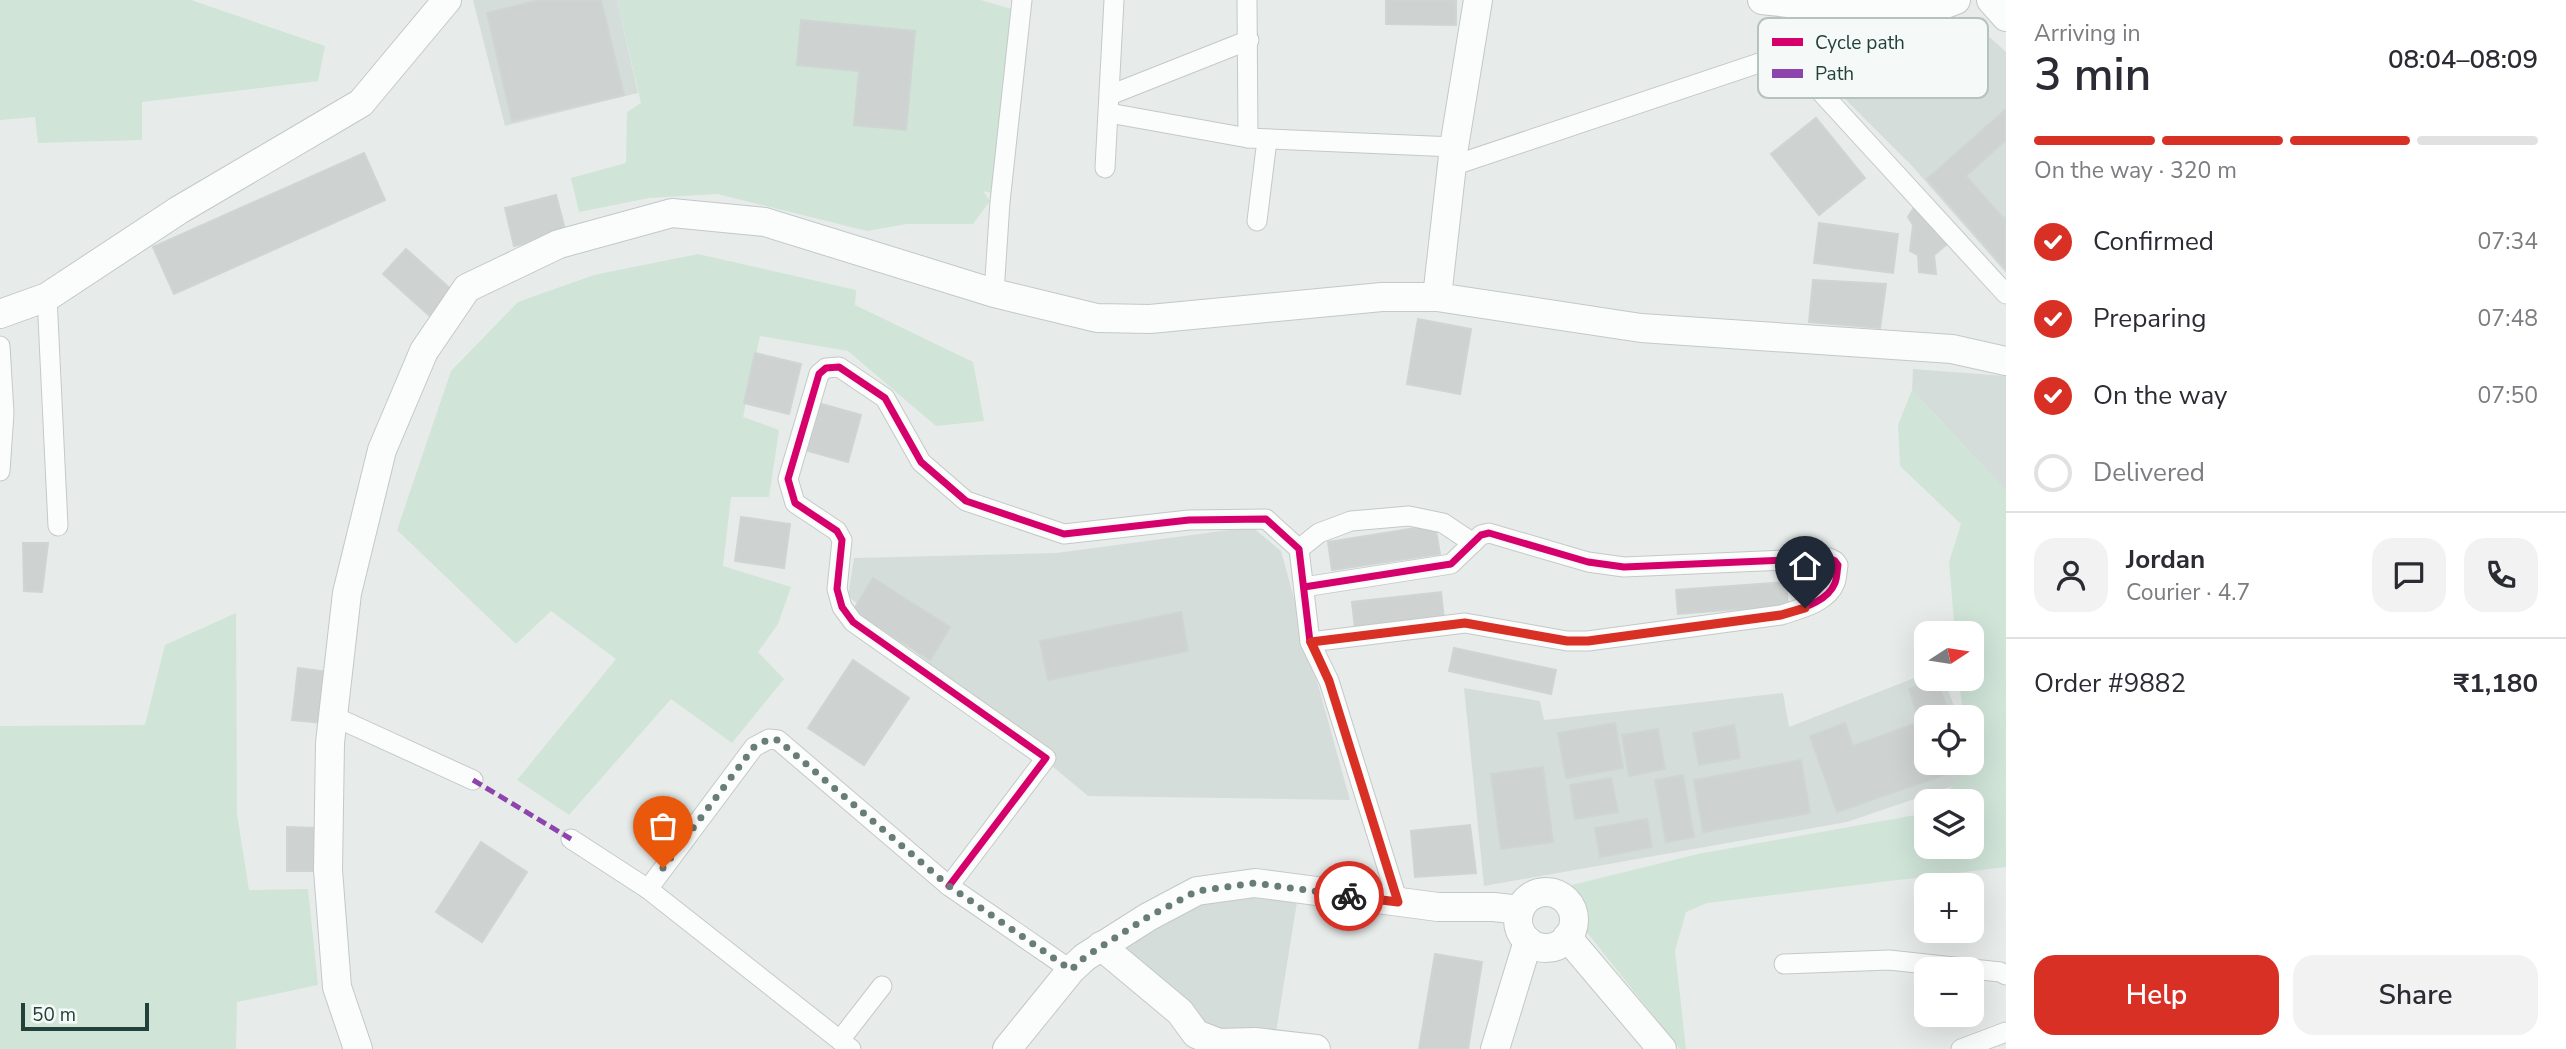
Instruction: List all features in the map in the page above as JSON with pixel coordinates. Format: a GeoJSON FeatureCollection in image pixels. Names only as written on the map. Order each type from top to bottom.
{"type":"FeatureCollection","features":[{"type":"Feature","properties":{"kind":"main road"},"geometry":{"type":"LineString","coordinates":[[0,314],[47,297],[179,210],[361,103],[447,0]]}},
{"type":"Feature","properties":{"kind":"main road"},"geometry":{"type":"LineString","coordinates":[[1437,297],[1453,156],[1478,0]]}},
{"type":"Feature","properties":{"kind":"main road"},"geometry":{"type":"LineString","coordinates":[[1762,0],[1824,7],[1935,8],[1956,0]]}},
{"type":"Feature","properties":{"kind":"main road"},"geometry":{"type":"LineString","coordinates":[[1990,0],[2006,17]]}},
{"type":"Feature","properties":{"kind":"main road"},"geometry":{"type":"LineString","coordinates":[[358,1049],[337,988],[328,870],[330,769],[333,716],[347,593],[382,450],[424,351],[467,288],[559,244],[672,213],[765,222],[994,293],[1097,318],[1150,319],[1382,297],[1437,297],[1641,328],[1952,349],[2006,361]]}},
{"type":"Feature","properties":{"kind":"main road"},"geometry":{"type":"LineString","coordinates":[[1007,1049],[1071,970],[1148,917],[1197,891],[1255,883],[1398,902],[1520,910]]}},
{"type":"Feature","properties":{"kind":"main road"},"geometry":{"type":"LineString","coordinates":[[1547,892],[1563,898],[1569,904],[1573,921],[1567,937],[1561,943],[1544,948],[1528,942],[1519,927],[1520,910],[1530,896],[1547,892]]}},
{"type":"Feature","properties":{"kind":"main road"},"geometry":{"type":"LineString","coordinates":[[1567,937],[1662,1049]]}},
{"type":"Feature","properties":{"kind":"main road"},"geometry":{"type":"LineString","coordinates":[[1494,1049],[1528,942]]}},
{"type":"Feature","properties":{"kind":"main road"},"geometry":{"type":"LineString","coordinates":[[1101,947],[1180,1012],[1196,1034],[1219,1043],[1255,1042],[1316,1049]]}},
{"type":"Feature","properties":{"kind":"street"},"geometry":{"type":"LineString","coordinates":[[994,293],[1000,202],[1022,0]]}},
{"type":"Feature","properties":{"kind":"street"},"geometry":{"type":"LineString","coordinates":[[1105,168],[1114,0]]}},
{"type":"Feature","properties":{"kind":"street"},"geometry":{"type":"LineString","coordinates":[[1247,0],[1257,139],[1257,221]]}},
{"type":"Feature","properties":{"kind":"street"},"geometry":{"type":"LineString","coordinates":[[1815,18],[1824,7]]}},
{"type":"Feature","properties":{"kind":"street"},"geometry":{"type":"LineString","coordinates":[[1110,104],[1249,40]]}},
{"type":"Feature","properties":{"kind":"street"},"geometry":{"type":"LineString","coordinates":[[1110,104],[1257,139],[1453,156],[1758,63]]}},
{"type":"Feature","properties":{"kind":"street"},"geometry":{"type":"LineString","coordinates":[[1826,98],[2006,294]]}},
{"type":"Feature","properties":{"kind":"street"},"geometry":{"type":"LineString","coordinates":[[47,297],[58,526]]}},
{"type":"Feature","properties":{"kind":"street"},"geometry":{"type":"LineString","coordinates":[[0,346],[4,413],[0,471]]}},
{"type":"Feature","properties":{"kind":"street"},"geometry":{"type":"LineString","coordinates":[[949,886],[1046,758],[853,622],[842,607],[837,589],[842,540],[837,530],[795,503],[788,479],[819,374],[826,368],[839,368],[885,398],[921,462],[966,501],[1064,534],[1189,520],[1266,519],[1299,549],[1311,642],[1329,681],[1398,902]]}},
{"type":"Feature","properties":{"kind":"street"},"geometry":{"type":"LineString","coordinates":[[1299,549],[1319,533],[1351,521],[1409,516],[1443,523],[1473,543]]}},
{"type":"Feature","properties":{"kind":"street"},"geometry":{"type":"LineString","coordinates":[[1304,587],[1451,564],[1481,535],[1489,533],[1588,562],[1624,568],[1829,558],[1838,565],[1835,584],[1826,595],[1805,608],[1768,617],[1588,641],[1567,641],[1465,623],[1311,642]]}},
{"type":"Feature","properties":{"kind":"street"},"geometry":{"type":"LineString","coordinates":[[333,716],[473,780]]}},
{"type":"Feature","properties":{"kind":"street"},"geometry":{"type":"LineString","coordinates":[[648,889],[754,747],[769,739],[778,740],[949,886],[1071,970]]}},
{"type":"Feature","properties":{"kind":"street"},"geometry":{"type":"LineString","coordinates":[[571,839],[648,889],[846,1045],[882,986]]}},
{"type":"Feature","properties":{"kind":"street"},"geometry":{"type":"LineString","coordinates":[[1784,964],[1889,960],[2000,972],[2006,975]]}},
{"type":"Feature","properties":{"kind":"street"},"geometry":{"type":"LineString","coordinates":[[1961,1049],[2006,1032]]}},
{"type":"Feature","properties":{"kind":"shaded area"},"geometry":{"type":"Polygon","coordinates":[[[473,0],[617,0],[638,93],[505,126],[473,0]]]}},
{"type":"Feature","properties":{"kind":"shaded area"},"geometry":{"type":"Polygon","coordinates":[[[1954,16],[1959,18],[1919,18],[1954,16]]]}},
{"type":"Feature","properties":{"kind":"shaded area"},"geometry":{"type":"Polygon","coordinates":[[[1988,36],[2006,52],[2006,273],[1912,166],[1844,98],[1988,98],[1988,36]]]}},
{"type":"Feature","properties":{"kind":"shaded area"},"geometry":{"type":"Polygon","coordinates":[[[1913,369],[2006,376],[2006,491],[1912,390],[1913,369]]]}},
{"type":"Feature","properties":{"kind":"shaded area"},"geometry":{"type":"Polygon","coordinates":[[[1252,527],[1281,551],[1350,800],[1088,796],[848,596],[854,558],[1056,553],[1252,527]]]}},
{"type":"Feature","properties":{"kind":"shaded area"},"geometry":{"type":"Polygon","coordinates":[[[1914,678],[1914,691],[1948,691],[1954,705],[1914,705],[1914,775],[1979,777],[1944,789],[1914,789],[1914,799],[1847,822],[1484,886],[1464,688],[1540,701],[1544,720],[1783,693],[1789,727],[1914,678]]]}},
{"type":"Feature","properties":{"kind":"shaded area"},"geometry":{"type":"Polygon","coordinates":[[[1254,897],[1297,902],[1274,1045],[1206,1049],[1119,950],[1198,905],[1254,897]]]}},
{"type":"Feature","properties":{"kind":"green space"},"geometry":{"type":"Polygon","coordinates":[[[0,0],[191,0],[325,46],[318,81],[142,102],[142,140],[38,143],[35,117],[0,120],[0,0]]]}},
{"type":"Feature","properties":{"kind":"green space"},"geometry":{"type":"Polygon","coordinates":[[[617,0],[981,0],[1015,10],[992,193],[983,191],[990,201],[973,224],[907,224],[867,231],[717,194],[649,198],[579,212],[571,178],[626,163],[627,112],[641,103],[617,0]]]}},
{"type":"Feature","properties":{"kind":"green space"},"geometry":{"type":"Polygon","coordinates":[[[698,254],[856,290],[855,305],[973,362],[984,421],[936,426],[848,351],[760,336],[743,417],[779,430],[769,497],[731,497],[723,566],[791,587],[778,624],[758,652],[784,679],[732,743],[671,699],[569,815],[517,780],[616,659],[551,611],[516,644],[397,530],[451,371],[518,302],[594,275],[698,254]]]}},
{"type":"Feature","properties":{"kind":"green space"},"geometry":{"type":"Polygon","coordinates":[[[1912,390],[2006,491],[2006,867],[1956,873],[1914,873],[1914,878],[1707,903],[1686,912],[1675,951],[1686,1049],[1680,1049],[1585,930],[1572,885],[1698,854],[1914,815],[1914,859],[1984,859],[1984,789],[1950,789],[1963,775],[1984,775],[1984,705],[1962,705],[1960,691],[1984,691],[1984,621],[1954,621],[1949,562],[1961,524],[1900,466],[1898,425],[1912,390]]]}},
{"type":"Feature","properties":{"kind":"green space"},"geometry":{"type":"Polygon","coordinates":[[[236,613],[237,814],[249,890],[308,889],[318,985],[237,1002],[236,1049],[0,1049],[0,726],[145,725],[165,645],[236,613]]]}},
{"type":"Feature","properties":{"kind":"building"},"geometry":{"type":"Polygon","coordinates":[[[540,0],[601,0],[624,95],[512,121],[487,13],[540,0]]]}},
{"type":"Feature","properties":{"kind":"building"},"geometry":{"type":"Polygon","coordinates":[[[1386,0],[1456,0],[1456,25],[1386,24],[1386,0]]]}},
{"type":"Feature","properties":{"kind":"building"},"geometry":{"type":"Polygon","coordinates":[[[801,20],[915,31],[906,130],[854,125],[859,71],[797,65],[801,20]]]}},
{"type":"Feature","properties":{"kind":"building"},"geometry":{"type":"Polygon","coordinates":[[[2006,109],[2006,140],[1966,176],[2004,219],[2006,217],[2006,270],[1927,179],[2006,109]]]}},
{"type":"Feature","properties":{"kind":"building"},"geometry":{"type":"Polygon","coordinates":[[[1816,118],[1865,178],[1819,215],[1771,154],[1816,118]]]}},
{"type":"Feature","properties":{"kind":"building"},"geometry":{"type":"Polygon","coordinates":[[[364,153],[385,200],[174,294],[153,247],[364,153]]]}},
{"type":"Feature","properties":{"kind":"building"},"geometry":{"type":"Polygon","coordinates":[[[556,195],[566,233],[514,246],[505,208],[556,195]]]}},
{"type":"Feature","properties":{"kind":"building"},"geometry":{"type":"Polygon","coordinates":[[[1917,203],[1952,240],[1934,255],[1936,274],[1919,272],[1918,255],[1910,251],[1913,225],[1908,217],[1917,203]]]}},
{"type":"Feature","properties":{"kind":"building"},"geometry":{"type":"Polygon","coordinates":[[[1819,223],[1898,234],[1893,273],[1814,263],[1819,223]]]}},
{"type":"Feature","properties":{"kind":"building"},"geometry":{"type":"Polygon","coordinates":[[[406,249],[454,292],[431,317],[383,274],[406,249]]]}},
{"type":"Feature","properties":{"kind":"building"},"geometry":{"type":"Polygon","coordinates":[[[1813,280],[1886,284],[1880,328],[1809,322],[1813,280]]]}},
{"type":"Feature","properties":{"kind":"building"},"geometry":{"type":"Polygon","coordinates":[[[1418,319],[1471,329],[1460,394],[1407,384],[1418,319]]]}},
{"type":"Feature","properties":{"kind":"building"},"geometry":{"type":"Polygon","coordinates":[[[755,353],[801,364],[789,414],[744,403],[755,353]]]}},
{"type":"Feature","properties":{"kind":"building"},"geometry":{"type":"Polygon","coordinates":[[[818,403],[861,415],[848,462],[805,450],[818,403]]]}},
{"type":"Feature","properties":{"kind":"building"},"geometry":{"type":"Polygon","coordinates":[[[741,517],[790,524],[784,568],[735,561],[741,517]]]}},
{"type":"Feature","properties":{"kind":"building"},"geometry":{"type":"Polygon","coordinates":[[[1435,525],[1440,554],[1332,570],[1328,542],[1435,525]]]}},
{"type":"Feature","properties":{"kind":"building"},"geometry":{"type":"Polygon","coordinates":[[[23,543],[48,543],[42,592],[24,591],[23,543]]]}},
{"type":"Feature","properties":{"kind":"building"},"geometry":{"type":"Polygon","coordinates":[[[873,578],[950,627],[930,660],[853,611],[873,578]]]}},
{"type":"Feature","properties":{"kind":"building"},"geometry":{"type":"Polygon","coordinates":[[[1786,582],[1788,605],[1678,614],[1676,590],[1786,582]]]}},
{"type":"Feature","properties":{"kind":"building"},"geometry":{"type":"Polygon","coordinates":[[[1441,592],[1444,619],[1355,629],[1352,602],[1441,592]]]}},
{"type":"Feature","properties":{"kind":"building"},"geometry":{"type":"Polygon","coordinates":[[[1181,612],[1188,651],[1048,680],[1040,641],[1181,612]]]}},
{"type":"Feature","properties":{"kind":"building"},"geometry":{"type":"Polygon","coordinates":[[[1454,648],[1556,670],[1551,694],[1449,671],[1454,648]]]}},
{"type":"Feature","properties":{"kind":"building"},"geometry":{"type":"Polygon","coordinates":[[[853,660],[909,698],[864,765],[808,728],[853,660]]]}},
{"type":"Feature","properties":{"kind":"building"},"geometry":{"type":"Polygon","coordinates":[[[298,668],[329,672],[324,723],[292,720],[298,668]]]}},
{"type":"Feature","properties":{"kind":"building"},"geometry":{"type":"Polygon","coordinates":[[[1909,689],[1941,691],[1946,705],[1914,705],[1909,689]]]}},
{"type":"Feature","properties":{"kind":"building"},"geometry":{"type":"Polygon","coordinates":[[[1615,723],[1623,768],[1566,778],[1558,733],[1615,723]]]}},
{"type":"Feature","properties":{"kind":"building"},"geometry":{"type":"Polygon","coordinates":[[[1845,723],[1853,746],[1914,724],[1914,775],[1944,775],[1837,812],[1810,736],[1845,723]]]}},
{"type":"Feature","properties":{"kind":"building"},"geometry":{"type":"Polygon","coordinates":[[[1734,725],[1740,758],[1699,765],[1693,733],[1734,725]]]}},
{"type":"Feature","properties":{"kind":"building"},"geometry":{"type":"Polygon","coordinates":[[[1658,729],[1665,769],[1629,776],[1622,735],[1658,729]]]}},
{"type":"Feature","properties":{"kind":"building"},"geometry":{"type":"Polygon","coordinates":[[[1801,760],[1810,813],[1703,832],[1694,780],[1801,760]]]}},
{"type":"Feature","properties":{"kind":"building"},"geometry":{"type":"Polygon","coordinates":[[[1543,767],[1553,842],[1501,849],[1491,774],[1543,767]]]}},
{"type":"Feature","properties":{"kind":"building"},"geometry":{"type":"Polygon","coordinates":[[[1683,775],[1694,837],[1666,842],[1655,780],[1683,775]]]}},
{"type":"Feature","properties":{"kind":"building"},"geometry":{"type":"Polygon","coordinates":[[[1611,778],[1618,812],[1575,819],[1570,785],[1611,778]]]}},
{"type":"Feature","properties":{"kind":"building"},"geometry":{"type":"Polygon","coordinates":[[[1647,819],[1652,847],[1600,857],[1595,828],[1647,819]]]}},
{"type":"Feature","properties":{"kind":"building"},"geometry":{"type":"Polygon","coordinates":[[[1470,825],[1476,873],[1415,877],[1411,831],[1470,825]]]}},
{"type":"Feature","properties":{"kind":"building"},"geometry":{"type":"Polygon","coordinates":[[[287,827],[317,828],[317,871],[287,871],[287,827]]]}},
{"type":"Feature","properties":{"kind":"building"},"geometry":{"type":"Polygon","coordinates":[[[481,842],[527,872],[482,942],[436,912],[481,842]]]}},
{"type":"Feature","properties":{"kind":"building"},"geometry":{"type":"Polygon","coordinates":[[[1435,954],[1482,962],[1468,1049],[1419,1049],[1435,954]]]}},
{"type":"Feature","properties":{"kind":"marked path"},"geometry":{"type":"LineString","coordinates":[[473,780],[571,839]]}},
{"type":"Feature","properties":{"kind":"cycle path"},"geometry":{"type":"LineString","coordinates":[[949,886],[1046,758],[853,622],[842,607],[837,589],[842,540],[837,531],[795,503],[788,479],[819,374],[826,368],[839,367],[885,398],[921,462],[966,501],[1064,534],[1189,520],[1266,519],[1299,549],[1310,642],[1329,681],[1398,902]]}},
{"type":"Feature","properties":{"kind":"cycle path"},"geometry":{"type":"LineString","coordinates":[[1304,587],[1451,564],[1481,535],[1489,533],[1588,562],[1624,567],[1829,558],[1838,565],[1835,583],[1826,596],[1781,615],[1588,641],[1567,641],[1465,623],[1310,642]]}},
{"type":"Feature","properties":{"kind":"way so far"},"geometry":{"type":"LineString","coordinates":[[663,868],[754,747],[769,739],[778,740],[949,886],[1071,970],[1085,957],[1148,917],[1197,891],[1255,883],[1349,896]]}},
{"type":"Feature","properties":{"kind":"route"},"geometry":{"type":"LineString","coordinates":[[1349,896],[1398,902],[1329,681],[1311,642],[1465,623],[1567,641],[1588,641],[1781,615],[1805,608]]}}]}
